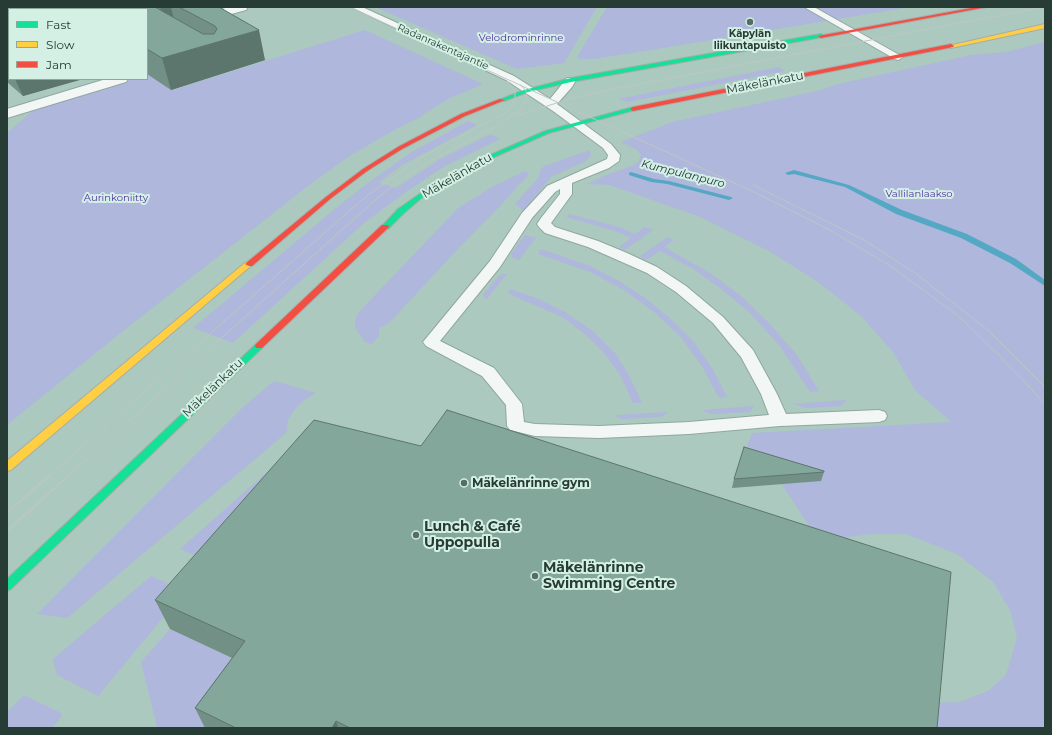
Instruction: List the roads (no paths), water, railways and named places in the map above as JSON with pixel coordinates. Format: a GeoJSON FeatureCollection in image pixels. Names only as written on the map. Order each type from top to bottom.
{"type":"FeatureCollection","features":[{"type":"Feature","properties":{"kind":"main road"},"geometry":{"type":"LineString","coordinates":[[7,467],[328,198],[365,170],[400,148],[463,115],[529,90],[571,80],[985,7]]}},
{"type":"Feature","properties":{"kind":"main road","name":"Mäkelänkatu"},"geometry":{"type":"LineString","coordinates":[[7,586],[401,210],[423,194],[481,161],[529,139],[575,123],[631,109],[973,42],[1045,26]]}},
{"type":"Feature","properties":{"kind":"street"},"geometry":{"type":"LineString","coordinates":[[153,31],[242,7]]}},
{"type":"Feature","properties":{"kind":"street"},"geometry":{"type":"LineString","coordinates":[[153,31],[180,39]]}},
{"type":"Feature","properties":{"kind":"street"},"geometry":{"type":"LineString","coordinates":[[7,114],[118,80]]}},
{"type":"Feature","properties":{"kind":"lane","name":"Radanrakentajantie"},"geometry":{"type":"LineString","coordinates":[[354,7],[502,74],[551,105],[612,151],[614,159],[605,165],[566,182]]}},
{"type":"Feature","properties":{"kind":"lane"},"geometry":{"type":"LineString","coordinates":[[808,7],[898,56]]}},
{"type":"Feature","properties":{"kind":"lane"},"geometry":{"type":"LineString","coordinates":[[847,41],[850,31]]}},
{"type":"Feature","properties":{"kind":"lane"},"geometry":{"type":"LineString","coordinates":[[869,54],[881,60]]}},
{"type":"Feature","properties":{"kind":"lane"},"geometry":{"type":"LineString","coordinates":[[551,105],[559,94],[567,87],[571,80]]}},
{"type":"Feature","properties":{"kind":"lane"},"geometry":{"type":"LineString","coordinates":[[780,420],[769,394],[747,354],[718,320],[681,289],[652,270],[593,244],[550,230],[544,224],[566,194],[566,182],[551,189],[527,216],[495,264],[431,342],[488,372],[514,404],[516,426],[535,430],[599,432],[689,428],[780,420],[879,416]]}},
{"type":"Feature","properties":{"kind":"waterway","name":"Kumpulanpuro"},"geometry":{"type":"LineString","coordinates":[[788,173],[794,172],[847,186],[899,212],[964,236],[1013,261],[1045,284]]}},
{"type":"Feature","properties":{"kind":"waterway","name":"Kumpulanpuro"},"geometry":{"type":"LineString","coordinates":[[631,174],[653,181],[667,182],[729,198]]}},
{"type":"Feature","properties":{"kind":"tram line"},"geometry":{"type":"LineString","coordinates":[[349,7],[522,86]]}},
{"type":"Feature","properties":{"kind":"tram line"},"geometry":{"type":"LineString","coordinates":[[558,103],[603,91],[1044,7]]}},
{"type":"Feature","properties":{"kind":"tram line"},"geometry":{"type":"LineString","coordinates":[[49,476],[364,198],[420,158],[505,113],[513,104],[515,98],[515,91],[507,81]]}},
{"type":"Feature","properties":{"kind":"tram line"},"geometry":{"type":"LineString","coordinates":[[68,476],[374,201],[395,184],[430,161],[501,124],[519,111],[527,97],[526,91],[522,86]]}},
{"type":"Feature","properties":{"kind":"tram line"},"geometry":{"type":"LineString","coordinates":[[522,86],[558,103]]}},
{"type":"Feature","properties":{"kind":"tram line"},"geometry":{"type":"LineString","coordinates":[[516,116],[558,103]]}},
{"type":"Feature","properties":{"kind":"tram line"},"geometry":{"type":"LineString","coordinates":[[558,103],[754,192],[828,229],[889,265],[956,314],[1001,357],[1045,404]]}},
{"type":"Feature","properties":{"kind":"tram line"},"geometry":{"type":"LineString","coordinates":[[753,185],[864,240],[915,273],[989,331],[1045,387]]}},
{"type":"Feature","properties":{"kind":"tram line"},"geometry":{"type":"LineString","coordinates":[[7,513],[50,475]]}},
{"type":"Feature","properties":{"kind":"tram line"},"geometry":{"type":"LineString","coordinates":[[7,531],[69,475]]}},
{"type":"Feature","properties":{"kind":"place","name":"Käpylän liikuntapuisto"},"geometry":{"type":"Point","coordinates":[750,22]}},
{"type":"Feature","properties":{"kind":"place","name":"Mäkelänrinne gym"},"geometry":{"type":"Point","coordinates":[464,483]}},
{"type":"Feature","properties":{"kind":"place","name":"Lunch & Café Uppopulla"},"geometry":{"type":"Point","coordinates":[416,535]}},
{"type":"Feature","properties":{"kind":"place","name":"Mäkelänrinne Swimming Centre"},"geometry":{"type":"Point","coordinates":[535,576]}},
{"type":"Feature","properties":{"kind":"park label","name":"Velodrominrinne"},"geometry":{"type":"Point","coordinates":[521,38]}},
{"type":"Feature","properties":{"kind":"park label","name":"Vallilanlaakso"},"geometry":{"type":"Point","coordinates":[919,194]}},
{"type":"Feature","properties":{"kind":"park label","name":"Aurinkoniitty"},"geometry":{"type":"Point","coordinates":[116,198]}}]}
